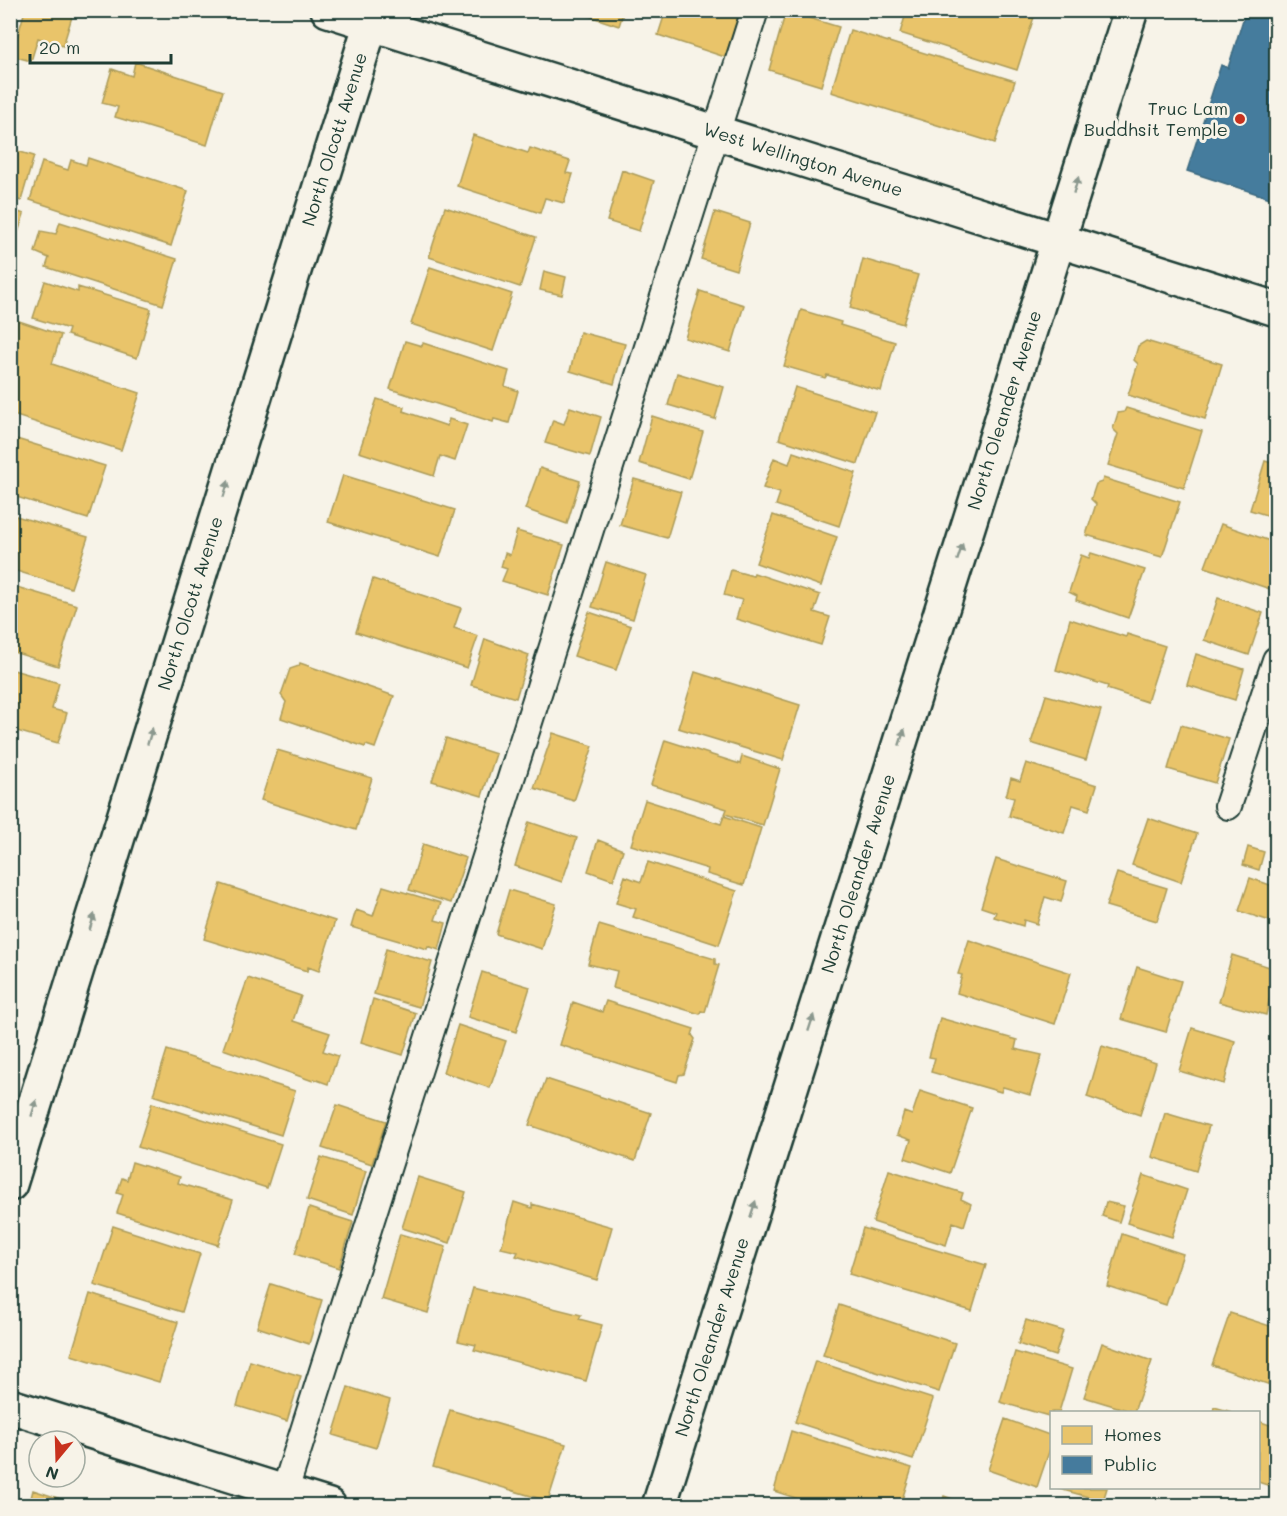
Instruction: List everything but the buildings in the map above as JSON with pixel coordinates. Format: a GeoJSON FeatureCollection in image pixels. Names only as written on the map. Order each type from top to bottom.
{"type":"FeatureCollection","features":[{"type":"Feature","properties":{"kind":"street","name":"West Wellington Avenue"},"geometry":{"type":"LineString","coordinates":[[328,10],[373,17],[716,133],[1276,309]]}},
{"type":"Feature","properties":{"kind":"street","name":"North Oleander Avenue"},"geometry":{"type":"LineString","coordinates":[[659,1506],[1131,10]]}},
{"type":"Feature","properties":{"kind":"street","name":"North Olcott Avenue"},"geometry":{"type":"LineString","coordinates":[[10,1184],[373,17]]}},
{"type":"Feature","properties":{"kind":"street"},"geometry":{"type":"LineString","coordinates":[[10,1406],[282,1499],[328,1506]]}},
{"type":"Feature","properties":{"kind":"lane"},"geometry":{"type":"LineString","coordinates":[[282,1499],[755,10]]}},
{"type":"Feature","properties":{"kind":"lane"},"geometry":{"type":"LineString","coordinates":[[1228,806],[1276,660]]}},
{"type":"Feature","properties":{"kind":"place","name":"Truc Lam Buddhsit Temple"},"geometry":{"type":"Point","coordinates":[1240,119]}}]}
